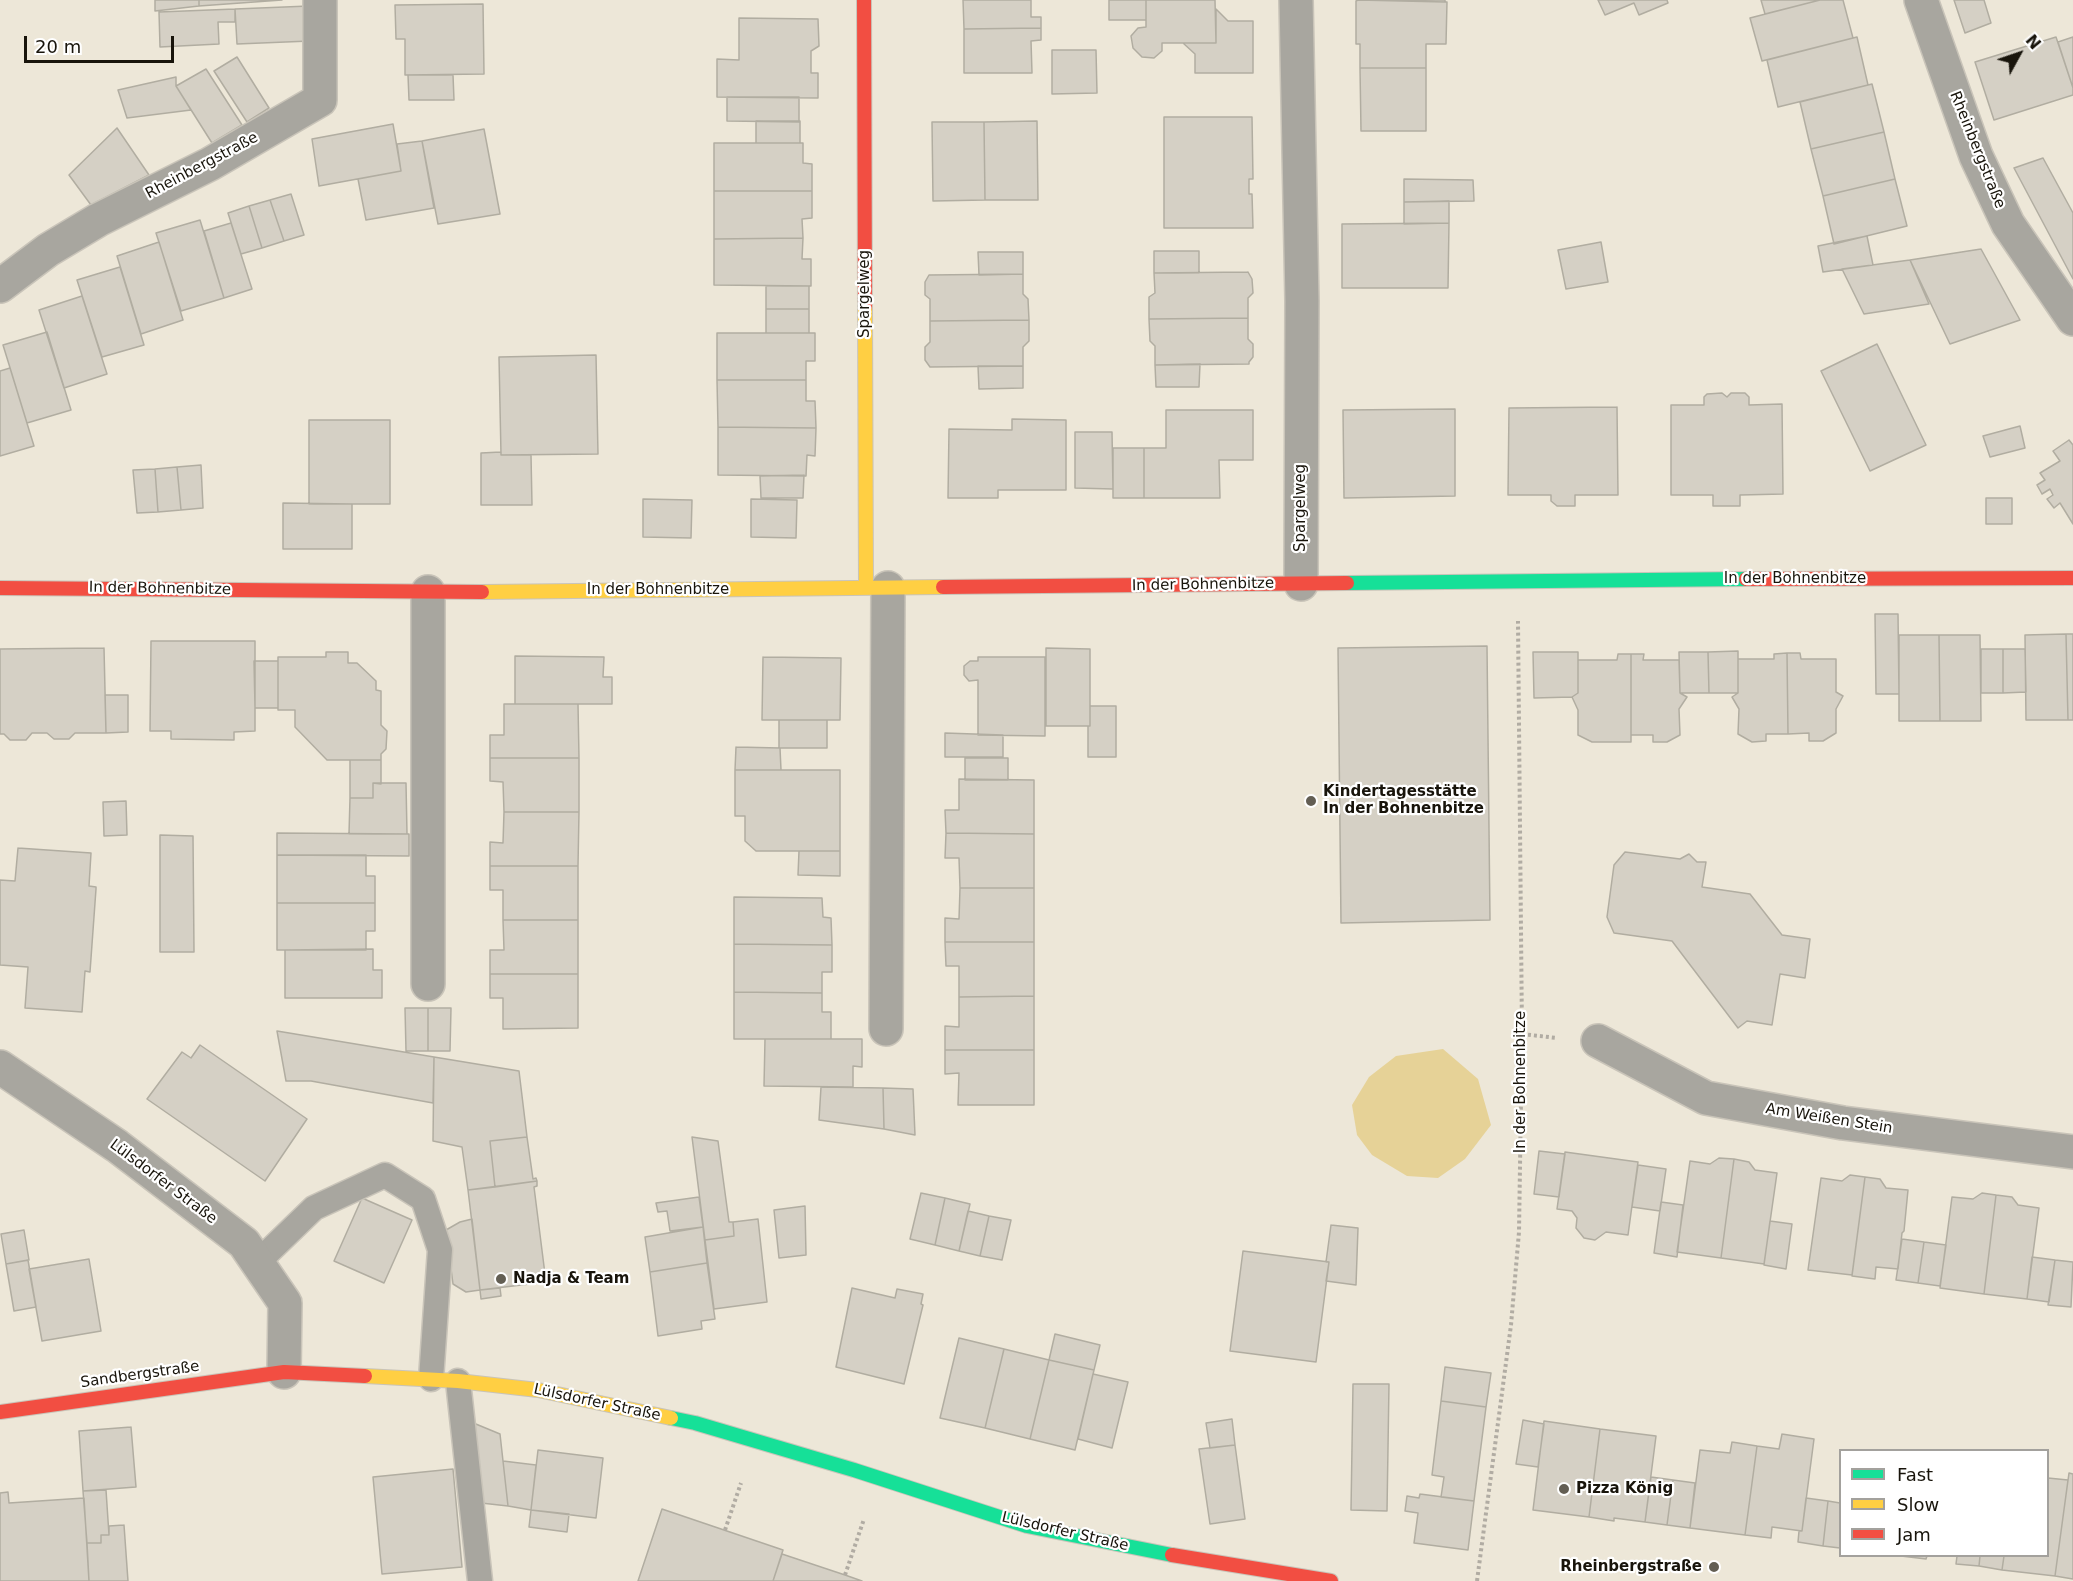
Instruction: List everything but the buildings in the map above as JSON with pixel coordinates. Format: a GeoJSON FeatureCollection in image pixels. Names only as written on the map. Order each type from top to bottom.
{"type":"FeatureCollection","features":[{"type":"Feature","properties":{"kind":"street","name":"Rheinbergstraße"},"geometry":{"type":"LineString","coordinates":[[0,286],[48,250],[98,220],[210,164],[320,100],[320,0]]}},
{"type":"Feature","properties":{"kind":"street","name":"Spargelweg"},"geometry":{"type":"LineString","coordinates":[[864,0],[877,588]]}},
{"type":"Feature","properties":{"kind":"street","name":"Spargelweg"},"geometry":{"type":"LineString","coordinates":[[1296,0],[1302,301],[1300,584]]}},
{"type":"Feature","properties":{"kind":"street","name":"Rheinbergstraße"},"geometry":{"type":"LineString","coordinates":[[1921,0],[1976,156],[2004,215],[2073,319]]}},
{"type":"Feature","properties":{"kind":"street","name":"In der Bohnenbitze"},"geometry":{"type":"LineString","coordinates":[[0,588],[428,592],[1517,580],[2073,578]]}},
{"type":"Feature","properties":{"kind":"street"},"geometry":{"type":"LineString","coordinates":[[877,588],[886,1029]]}},
{"type":"Feature","properties":{"kind":"street"},"geometry":{"type":"LineString","coordinates":[[428,592],[428,984]]}},
{"type":"Feature","properties":{"kind":"street","name":"Am Weißen Stein"},"geometry":{"type":"LineString","coordinates":[[1598,1041],[1706,1098],[1843,1123],[2073,1152]]}},
{"type":"Feature","properties":{"kind":"street","name":"Lülsdorfer Straße"},"geometry":{"type":"LineString","coordinates":[[0,1067],[117,1146],[244,1243],[285,1303],[284,1372],[431,1379],[538,1390],[695,1423],[1027,1527],[1203,1561],[1331,1581]]}},
{"type":"Feature","properties":{"kind":"street","name":"Sandbergstraße"},"geometry":{"type":"LineString","coordinates":[[0,1412],[284,1372]]}},
{"type":"Feature","properties":{"kind":"lane"},"geometry":{"type":"LineString","coordinates":[[258,1262],[314,1208],[385,1175],[423,1198],[440,1250],[431,1379]]}},
{"type":"Feature","properties":{"kind":"lane"},"geometry":{"type":"LineString","coordinates":[[458,1381],[480,1581]]}},
{"type":"Feature","properties":{"kind":"path","name":"In der Bohnenbitze"},"geometry":{"type":"LineString","coordinates":[[1477,1581],[1511,1325],[1520,1232],[1522,1034],[1517,580]]}},
{"type":"Feature","properties":{"kind":"path"},"geometry":{"type":"LineString","coordinates":[[725,1530],[755,1441]]}},
{"type":"Feature","properties":{"kind":"path"},"geometry":{"type":"LineString","coordinates":[[845,1575],[878,1479]]}},
{"type":"Feature","properties":{"kind":"shaded area"},"geometry":{"type":"Polygon","coordinates":[[[1443,1049],[1478,1079],[1491,1125],[1465,1159],[1438,1178],[1407,1176],[1372,1155],[1357,1135],[1352,1105],[1369,1077],[1396,1056],[1443,1049]]]}},
{"type":"Feature","properties":{"kind":"traffic: fast"},"geometry":{"type":"LineString","coordinates":[[1347,583],[1746,579]]}},
{"type":"Feature","properties":{"kind":"traffic: fast"},"geometry":{"type":"LineString","coordinates":[[671,1418],[854,1470],[1027,1526],[1172,1555]]}},
{"type":"Feature","properties":{"kind":"traffic: slow"},"geometry":{"type":"LineString","coordinates":[[865,306],[866,588]]}},
{"type":"Feature","properties":{"kind":"traffic: slow"},"geometry":{"type":"LineString","coordinates":[[482,592],[943,587]]}},
{"type":"Feature","properties":{"kind":"traffic: slow"},"geometry":{"type":"LineString","coordinates":[[365,1376],[458,1381],[538,1390],[671,1418]]}},
{"type":"Feature","properties":{"kind":"traffic: jam"},"geometry":{"type":"LineString","coordinates":[[864,0],[865,306]]}},
{"type":"Feature","properties":{"kind":"traffic: jam"},"geometry":{"type":"LineString","coordinates":[[1746,579],[2073,578]]}},
{"type":"Feature","properties":{"kind":"traffic: jam"},"geometry":{"type":"LineString","coordinates":[[943,587],[1347,583]]}},
{"type":"Feature","properties":{"kind":"traffic: jam"},"geometry":{"type":"LineString","coordinates":[[0,588],[482,592]]}},
{"type":"Feature","properties":{"kind":"traffic: jam"},"geometry":{"type":"LineString","coordinates":[[0,1412],[284,1372],[365,1376]]}},
{"type":"Feature","properties":{"kind":"traffic: jam"},"geometry":{"type":"LineString","coordinates":[[1172,1555],[1331,1581]]}},
{"type":"Feature","properties":{"kind":"place","name":"Kindertagesstätte In der Bohnenbitze"},"geometry":{"type":"Point","coordinates":[1311,801]}},
{"type":"Feature","properties":{"kind":"place","name":"Nadja & Team"},"geometry":{"type":"Point","coordinates":[501,1279]}},
{"type":"Feature","properties":{"kind":"place","name":"Pizza König"},"geometry":{"type":"Point","coordinates":[1564,1489]}},
{"type":"Feature","properties":{"kind":"place","name":"Rheinbergstraße"},"geometry":{"type":"Point","coordinates":[1714,1567]}}]}
